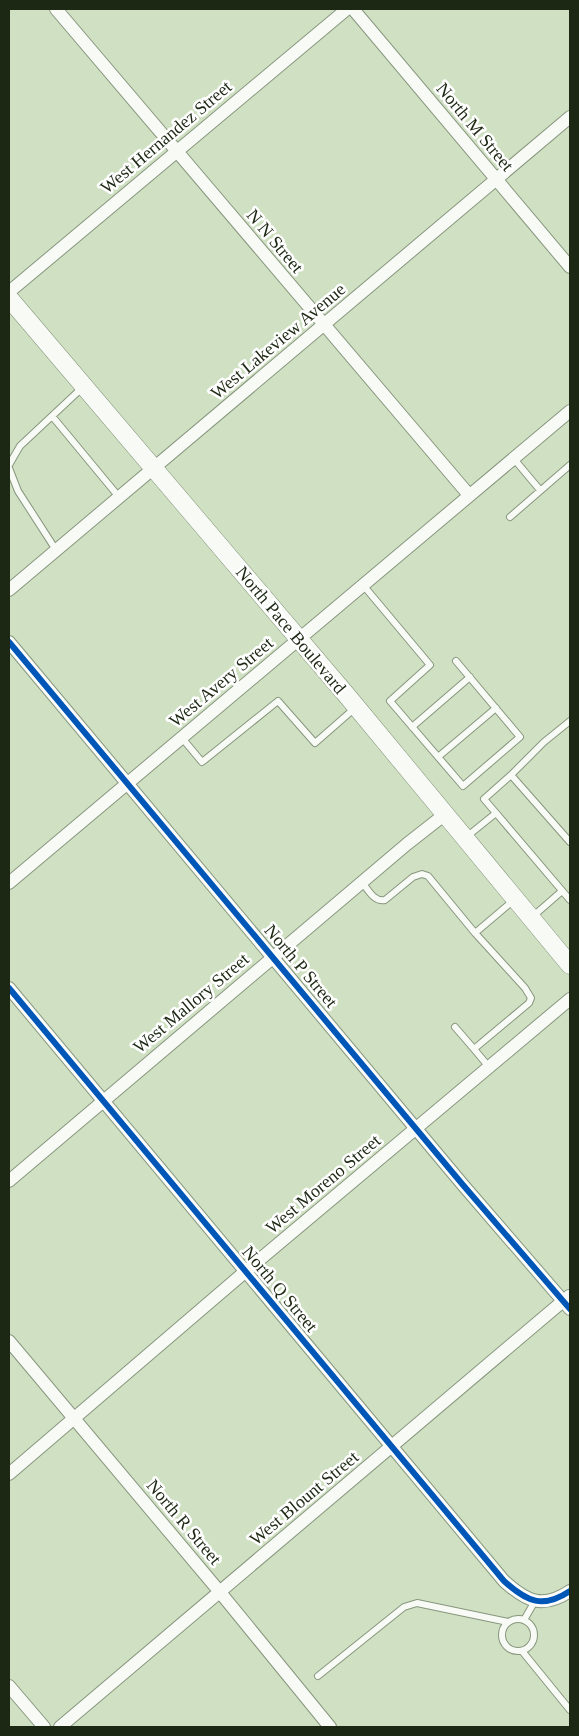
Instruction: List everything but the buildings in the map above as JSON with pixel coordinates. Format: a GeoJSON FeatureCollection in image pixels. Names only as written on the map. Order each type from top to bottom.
{"type":"FeatureCollection","features":[{"type":"Feature","properties":{"kind":"main road","name":"North Pace Boulevard"},"geometry":{"type":"LineString","coordinates":[[9,298],[356,707],[570,965]]}},
{"type":"Feature","properties":{"kind":"street","name":"N N Street"},"geometry":{"type":"LineString","coordinates":[[56,9],[469,495]]}},
{"type":"Feature","properties":{"kind":"street","name":"West Hernandez Street"},"geometry":{"type":"LineString","coordinates":[[9,292],[347,9]]}},
{"type":"Feature","properties":{"kind":"street","name":"North M Street"},"geometry":{"type":"LineString","coordinates":[[353,9],[570,268]]}},
{"type":"Feature","properties":{"kind":"street","name":"West Lakeview Avenue"},"geometry":{"type":"LineString","coordinates":[[9,590],[570,117]]}},
{"type":"Feature","properties":{"kind":"street","name":"West Avery Street"},"geometry":{"type":"LineString","coordinates":[[9,883],[570,411]]}},
{"type":"Feature","properties":{"kind":"street","name":"North P Street"},"geometry":{"type":"LineString","coordinates":[[9,642],[416,1129],[568,1302]]}},
{"type":"Feature","properties":{"kind":"street","name":"West Mallory Street"},"geometry":{"type":"LineString","coordinates":[[9,1181],[362,882],[444,815]]}},
{"type":"Feature","properties":{"kind":"street","name":"North Q Street"},"geometry":{"type":"LineString","coordinates":[[9,988],[504,1581],[526,1598],[535,1601]]}},
{"type":"Feature","properties":{"kind":"street","name":"West Moreno Street"},"geometry":{"type":"LineString","coordinates":[[9,1474],[246,1271],[570,1000]]}},
{"type":"Feature","properties":{"kind":"street","name":"West Blount Street"},"geometry":{"type":"LineString","coordinates":[[60,1727],[219,1591],[568,1302]]}},
{"type":"Feature","properties":{"kind":"street","name":"North R Street"},"geometry":{"type":"LineString","coordinates":[[9,1341],[219,1591],[330,1727]]}},
{"type":"Feature","properties":{"kind":"street"},"geometry":{"type":"LineString","coordinates":[[535,1601],[553,1600],[570,1591]]}},
{"type":"Feature","properties":{"kind":"street"},"geometry":{"type":"LineString","coordinates":[[9,1686],[44,1727]]}},
{"type":"Feature","properties":{"kind":"lane"},"geometry":{"type":"LineString","coordinates":[[56,550],[18,491],[9,467],[20,446],[84,387]]}},
{"type":"Feature","properties":{"kind":"lane"},"geometry":{"type":"LineString","coordinates":[[52,416],[119,497]]}},
{"type":"Feature","properties":{"kind":"lane"},"geometry":{"type":"LineString","coordinates":[[514,458],[540,490]]}},
{"type":"Feature","properties":{"kind":"lane"},"geometry":{"type":"LineString","coordinates":[[510,517],[570,465]]}},
{"type":"Feature","properties":{"kind":"lane"},"geometry":{"type":"LineString","coordinates":[[363,585],[430,666],[390,701],[463,786],[520,737],[456,661]]}},
{"type":"Feature","properties":{"kind":"lane"},"geometry":{"type":"LineString","coordinates":[[412,727],[470,677]]}},
{"type":"Feature","properties":{"kind":"lane"},"geometry":{"type":"LineString","coordinates":[[182,738],[202,762],[278,701],[315,743],[356,707]]}},
{"type":"Feature","properties":{"kind":"lane"},"geometry":{"type":"LineString","coordinates":[[438,757],[496,708]]}},
{"type":"Feature","properties":{"kind":"lane"},"geometry":{"type":"LineString","coordinates":[[570,721],[544,742],[484,799],[570,900]]}},
{"type":"Feature","properties":{"kind":"lane"},"geometry":{"type":"LineString","coordinates":[[511,775],[570,842]]}},
{"type":"Feature","properties":{"kind":"lane"},"geometry":{"type":"LineString","coordinates":[[464,839],[496,812]]}},
{"type":"Feature","properties":{"kind":"lane"},"geometry":{"type":"LineString","coordinates":[[362,882],[381,901],[385,900],[413,877],[422,874],[428,876],[475,933],[525,988],[531,998],[529,1003],[474,1049]]}},
{"type":"Feature","properties":{"kind":"lane"},"geometry":{"type":"LineString","coordinates":[[531,918],[562,891]]}},
{"type":"Feature","properties":{"kind":"lane"},"geometry":{"type":"LineString","coordinates":[[475,933],[515,900]]}},
{"type":"Feature","properties":{"kind":"lane"},"geometry":{"type":"LineString","coordinates":[[455,1027],[489,1067]]}},
{"type":"Feature","properties":{"kind":"lane"},"geometry":{"type":"LineString","coordinates":[[524,1620],[535,1601]]}},
{"type":"Feature","properties":{"kind":"lane"},"geometry":{"type":"LineString","coordinates":[[318,1676],[404,1607],[417,1603],[508,1622]]}},
{"type":"Feature","properties":{"kind":"lane"},"geometry":{"type":"LineString","coordinates":[[513,1619],[524,1620],[532,1626],[534,1636],[530,1645],[522,1650],[511,1649],[504,1642],[502,1631],[508,1622],[513,1619]]}},
{"type":"Feature","properties":{"kind":"lane"},"geometry":{"type":"LineString","coordinates":[[522,1650],[570,1710]]}},
{"type":"Feature","properties":{"kind":"cycle path"},"geometry":{"type":"LineString","coordinates":[[9,642],[463,1185],[570,1309]]}},
{"type":"Feature","properties":{"kind":"cycle path"},"geometry":{"type":"LineString","coordinates":[[9,988],[504,1581],[520,1594],[536,1601],[552,1600],[570,1591]]}}]}
